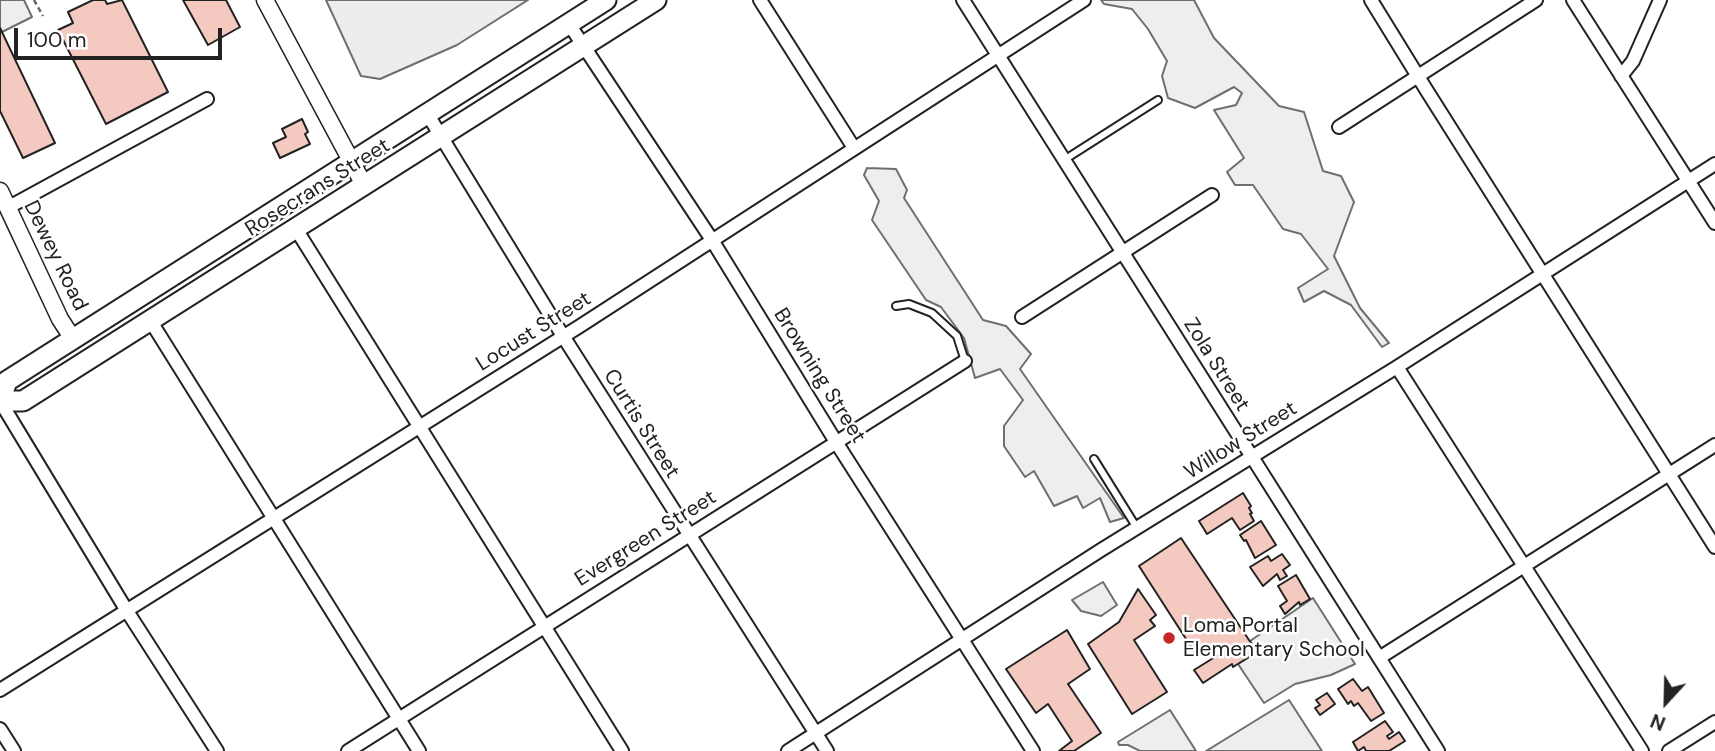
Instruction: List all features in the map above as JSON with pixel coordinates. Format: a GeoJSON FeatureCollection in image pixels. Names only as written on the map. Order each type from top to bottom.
{"type":"FeatureCollection","features":[{"type":"Feature","properties":{"kind":"main road","name":"Rosecrans Street"},"geometry":{"type":"LineString","coordinates":[[606,0],[7,381],[0,401],[23,401],[656,0]]}},
{"type":"Feature","properties":{"kind":"street"},"geometry":{"type":"LineString","coordinates":[[265,0],[364,185]]}},
{"type":"Feature","properties":{"kind":"street"},"geometry":{"type":"LineString","coordinates":[[760,0],[854,148]]}},
{"type":"Feature","properties":{"kind":"street","name":"Zola Street"},"geometry":{"type":"LineString","coordinates":[[962,0],[1438,751]]}},
{"type":"Feature","properties":{"kind":"street","name":"Locust Street"},"geometry":{"type":"LineString","coordinates":[[0,690],[563,336],[1084,0]]}},
{"type":"Feature","properties":{"kind":"street"},"geometry":{"type":"LineString","coordinates":[[1371,0],[1715,547]]}},
{"type":"Feature","properties":{"kind":"street"},"geometry":{"type":"LineString","coordinates":[[1339,127],[1536,0]]}},
{"type":"Feature","properties":{"kind":"street"},"geometry":{"type":"LineString","coordinates":[[1573,0],[1715,223]]}},
{"type":"Feature","properties":{"kind":"street"},"geometry":{"type":"LineString","coordinates":[[1621,76],[1633,61],[1660,0]]}},
{"type":"Feature","properties":{"kind":"street","name":"Browning Street"},"geometry":{"type":"LineString","coordinates":[[569,24],[712,240],[836,442],[1033,751]]}},
{"type":"Feature","properties":{"kind":"street"},"geometry":{"type":"LineString","coordinates":[[9,207],[207,99]]}},
{"type":"Feature","properties":{"kind":"street","name":"Curtis Street"},"geometry":{"type":"LineString","coordinates":[[428,115],[563,336],[827,751]]}},
{"type":"Feature","properties":{"kind":"street","name":"Willow Street"},"geometry":{"type":"LineString","coordinates":[[789,751],[1715,164]]}},
{"type":"Feature","properties":{"kind":"street","name":"Dewey Road"},"geometry":{"type":"LineString","coordinates":[[0,191],[60,319],[73,339]]}},
{"type":"Feature","properties":{"kind":"street"},"geometry":{"type":"LineString","coordinates":[[1023,317],[1212,195]]}},
{"type":"Feature","properties":{"kind":"street"},"geometry":{"type":"LineString","coordinates":[[296,229],[622,751]]}},
{"type":"Feature","properties":{"kind":"street"},"geometry":{"type":"LineString","coordinates":[[150,320],[419,751]]}},
{"type":"Feature","properties":{"kind":"street","name":"Evergreen Street"},"geometry":{"type":"LineString","coordinates":[[348,751],[965,361]]}},
{"type":"Feature","properties":{"kind":"street"},"geometry":{"type":"LineString","coordinates":[[1397,367],[1642,751]]}},
{"type":"Feature","properties":{"kind":"street"},"geometry":{"type":"LineString","coordinates":[[0,401],[127,611],[217,751]]}},
{"type":"Feature","properties":{"kind":"street"},"geometry":{"type":"LineString","coordinates":[[1379,658],[1715,445]]}},
{"type":"Feature","properties":{"kind":"street"},"geometry":{"type":"LineString","coordinates":[[1669,751],[1715,722]]}},
{"type":"Feature","properties":{"kind":"street"},"geometry":{"type":"LineString","coordinates":[[0,729],[14,751]]}},
{"type":"Feature","properties":{"kind":"lane"},"geometry":{"type":"LineString","coordinates":[[1064,160],[1158,100]]}},
{"type":"Feature","properties":{"kind":"lane"},"geometry":{"type":"LineString","coordinates":[[897,306],[909,304],[932,313],[957,335],[965,361]]}},
{"type":"Feature","properties":{"kind":"lane"},"geometry":{"type":"LineString","coordinates":[[1094,458],[1137,528]]}},
{"type":"Feature","properties":{"kind":"path"},"geometry":{"type":"LineString","coordinates":[[34,0],[43,16]]}},
{"type":"Feature","properties":{"kind":"shaded area"},"geometry":{"type":"Polygon","coordinates":[[[0,0],[24,0],[32,17],[2,32],[0,0]]]}},
{"type":"Feature","properties":{"kind":"shaded area"},"geometry":{"type":"Polygon","coordinates":[[[326,0],[528,0],[457,45],[380,79],[361,76],[326,0]]]}},
{"type":"Feature","properties":{"kind":"shaded area"},"geometry":{"type":"Polygon","coordinates":[[[1101,0],[1194,0],[1214,38],[1279,106],[1304,112],[1323,171],[1341,176],[1354,202],[1334,256],[1360,308],[1389,343],[1382,347],[1351,305],[1324,291],[1304,302],[1298,288],[1328,269],[1301,234],[1283,229],[1253,185],[1235,185],[1227,172],[1244,158],[1214,110],[1236,105],[1242,93],[1234,87],[1195,108],[1168,98],[1162,76],[1167,61],[1148,29],[1132,9],[1104,4],[1101,0]]]}},
{"type":"Feature","properties":{"kind":"shaded area"},"geometry":{"type":"Polygon","coordinates":[[[867,168],[896,169],[907,190],[904,198],[983,320],[1006,326],[1031,354],[1020,369],[1124,518],[1110,522],[1100,498],[1083,508],[1077,496],[1054,506],[1034,471],[1025,477],[1004,446],[1004,426],[1023,400],[1000,369],[975,378],[964,338],[941,307],[926,300],[872,220],[879,201],[864,175],[867,168]]]}},
{"type":"Feature","properties":{"kind":"shaded area"},"geometry":{"type":"Polygon","coordinates":[[[1103,582],[1117,605],[1101,616],[1081,611],[1072,600],[1103,582]]]}},
{"type":"Feature","properties":{"kind":"shaded area"},"geometry":{"type":"Polygon","coordinates":[[[1313,598],[1355,664],[1331,675],[1295,684],[1264,703],[1238,664],[1257,652],[1250,641],[1313,598]]]}},
{"type":"Feature","properties":{"kind":"shaded area"},"geometry":{"type":"Polygon","coordinates":[[[1289,700],[1322,751],[1206,751],[1289,700]]]}},
{"type":"Feature","properties":{"kind":"shaded area"},"geometry":{"type":"Polygon","coordinates":[[[1170,710],[1196,751],[1140,751],[1128,745],[1119,745],[1118,742],[1170,710]]]}},
{"type":"Feature","properties":{"kind":"building"},"geometry":{"type":"Polygon","coordinates":[[[93,0],[105,0],[107,4],[122,0],[168,92],[106,124],[58,30],[73,23],[68,12],[93,0]]]}},
{"type":"Feature","properties":{"kind":"building"},"geometry":{"type":"Polygon","coordinates":[[[183,0],[226,0],[240,27],[208,45],[183,0]]]}},
{"type":"Feature","properties":{"kind":"building"},"geometry":{"type":"Polygon","coordinates":[[[0,28],[55,143],[23,158],[0,111],[0,28]]]}},
{"type":"Feature","properties":{"kind":"building"},"geometry":{"type":"Polygon","coordinates":[[[302,119],[310,144],[280,158],[273,143],[286,137],[282,129],[302,119]]]}},
{"type":"Feature","properties":{"kind":"building"},"geometry":{"type":"Polygon","coordinates":[[[1243,493],[1251,506],[1250,514],[1254,521],[1240,530],[1232,518],[1207,534],[1199,521],[1243,493]]]}},
{"type":"Feature","properties":{"kind":"building"},"geometry":{"type":"Polygon","coordinates":[[[1261,521],[1276,545],[1255,558],[1246,540],[1240,535],[1261,521]]]}},
{"type":"Feature","properties":{"kind":"building"},"geometry":{"type":"Polygon","coordinates":[[[1181,538],[1257,652],[1203,683],[1194,670],[1223,652],[1218,644],[1197,656],[1139,566],[1181,538]]]}},
{"type":"Feature","properties":{"kind":"building"},"geometry":{"type":"Polygon","coordinates":[[[1282,554],[1290,565],[1283,570],[1287,576],[1280,580],[1277,574],[1263,586],[1250,567],[1268,556],[1271,561],[1282,554]]]}},
{"type":"Feature","properties":{"kind":"building"},"geometry":{"type":"Polygon","coordinates":[[[1296,575],[1310,599],[1300,605],[1299,602],[1285,614],[1280,606],[1287,601],[1278,586],[1296,575]]]}},
{"type":"Feature","properties":{"kind":"building"},"geometry":{"type":"Polygon","coordinates":[[[1138,589],[1156,615],[1150,620],[1155,626],[1134,640],[1167,692],[1132,714],[1088,644],[1119,622],[1138,589]]]}},
{"type":"Feature","properties":{"kind":"building"},"geometry":{"type":"Polygon","coordinates":[[[1067,630],[1090,669],[1068,684],[1101,733],[1074,751],[1059,751],[1072,741],[1048,704],[1036,713],[1006,669],[1067,630]]]}},
{"type":"Feature","properties":{"kind":"building"},"geometry":{"type":"Polygon","coordinates":[[[1353,679],[1362,691],[1368,687],[1384,713],[1371,721],[1358,703],[1354,706],[1351,701],[1348,704],[1338,689],[1353,679]]]}},
{"type":"Feature","properties":{"kind":"building"},"geometry":{"type":"Polygon","coordinates":[[[1327,693],[1335,704],[1320,715],[1315,708],[1320,705],[1316,700],[1327,693]]]}},
{"type":"Feature","properties":{"kind":"building"},"geometry":{"type":"Polygon","coordinates":[[[1385,721],[1393,732],[1387,736],[1389,739],[1399,732],[1405,741],[1389,751],[1366,751],[1364,747],[1358,751],[1353,742],[1385,721]]]}},
{"type":"Feature","properties":{"kind":"place","name":"Loma Portal Elementary School"},"geometry":{"type":"Point","coordinates":[1169,638]}}]}
